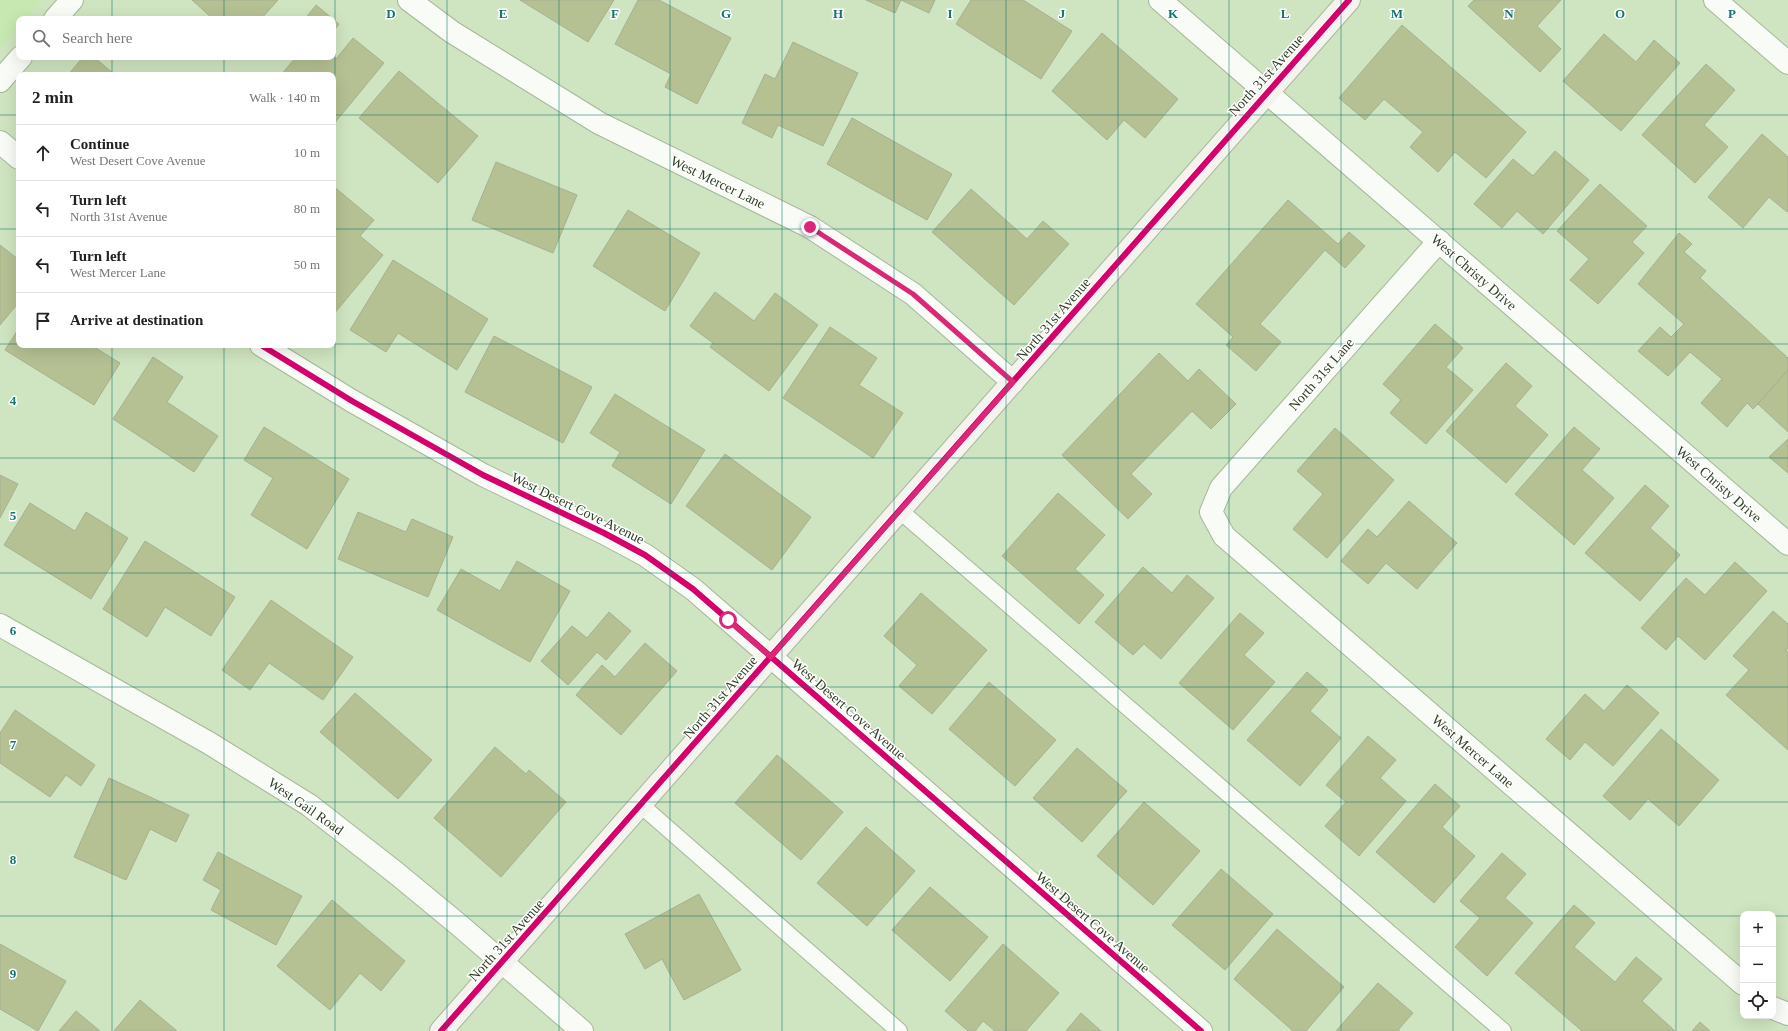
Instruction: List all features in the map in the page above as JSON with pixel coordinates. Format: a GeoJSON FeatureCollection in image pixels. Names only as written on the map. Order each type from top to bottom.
{"type":"FeatureCollection","features":[{"type":"Feature","properties":{"kind":"street"},"geometry":{"type":"LineString","coordinates":[[58,16],[72,0]]}},
{"type":"Feature","properties":{"kind":"street","name":"West Mercer Lane"},"geometry":{"type":"LineString","coordinates":[[408,0],[452,32],[599,124],[810,227],[913,294],[1013,382]]}},
{"type":"Feature","properties":{"kind":"street","name":"West Christy Drive"},"geometry":{"type":"LineString","coordinates":[[1160,0],[1788,544]]}},
{"type":"Feature","properties":{"kind":"street","name":"North 31st Avenue"},"geometry":{"type":"LineString","coordinates":[[441,1031],[642,806],[899,510],[1349,0]]}},
{"type":"Feature","properties":{"kind":"street"},"geometry":{"type":"LineString","coordinates":[[1715,0],[1788,63]]}},
{"type":"Feature","properties":{"kind":"street"},"geometry":{"type":"LineString","coordinates":[[0,81],[18,60]]}},
{"type":"Feature","properties":{"kind":"street"},"geometry":{"type":"LineString","coordinates":[[0,142],[16,155]]}},
{"type":"Feature","properties":{"kind":"street","name":"North 31st Lane"},"geometry":{"type":"LineString","coordinates":[[1211,512],[1221,488],[1439,241]]}},
{"type":"Feature","properties":{"kind":"street","name":"West Desert Cove Avenue"},"geometry":{"type":"LineString","coordinates":[[266,348],[352,401],[482,475],[604,533],[645,555],[693,589],[1201,1031]]}},
{"type":"Feature","properties":{"kind":"street","name":"West Mercer Lane"},"geometry":{"type":"LineString","coordinates":[[1211,512],[1224,536],[1742,983]]}},
{"type":"Feature","properties":{"kind":"street","name":"West Gail Road"},"geometry":{"type":"LineString","coordinates":[[0,624],[209,743],[309,805],[396,873],[582,1031]]}},
{"type":"Feature","properties":{"kind":"street"},"geometry":{"type":"LineString","coordinates":[[1776,1009],[1788,1014]]}},
{"type":"Feature","properties":{"kind":"lane"},"geometry":{"type":"LineString","coordinates":[[899,510],[1504,1031]]}},
{"type":"Feature","properties":{"kind":"lane"},"geometry":{"type":"LineString","coordinates":[[642,806],[899,1031]]}},
{"type":"Feature","properties":{"kind":"shaded area"},"geometry":{"type":"Polygon","coordinates":[[[0,0],[42,0],[29,16],[16,16],[16,29],[0,48],[0,0]]]}},
{"type":"Feature","properties":{"kind":"building"},"geometry":{"type":"Polygon","coordinates":[[[192,0],[278,0],[264,16],[210,16],[192,0]]]}},
{"type":"Feature","properties":{"kind":"building"},"geometry":{"type":"Polygon","coordinates":[[[520,0],[614,0],[588,42],[520,0]]]}},
{"type":"Feature","properties":{"kind":"building"},"geometry":{"type":"Polygon","coordinates":[[[638,0],[659,0],[731,38],[697,104],[665,87],[671,74],[615,44],[638,0]]]}},
{"type":"Feature","properties":{"kind":"building"},"geometry":{"type":"Polygon","coordinates":[[[866,0],[901,0],[895,13],[866,0]]]}},
{"type":"Feature","properties":{"kind":"building"},"geometry":{"type":"Polygon","coordinates":[[[901,0],[935,0],[929,13],[901,0]]]}},
{"type":"Feature","properties":{"kind":"building"},"geometry":{"type":"Polygon","coordinates":[[[971,0],[1023,0],[1072,31],[1041,79],[956,24],[971,0]]]}},
{"type":"Feature","properties":{"kind":"building"},"geometry":{"type":"Polygon","coordinates":[[[1474,0],[1561,0],[1537,26],[1561,49],[1540,72],[1468,6],[1474,0]]]}},
{"type":"Feature","properties":{"kind":"building"},"geometry":{"type":"Polygon","coordinates":[[[316,5],[329,16],[307,16],[316,5]]]}},
{"type":"Feature","properties":{"kind":"building"},"geometry":{"type":"Polygon","coordinates":[[[1402,25],[1526,132],[1486,178],[1455,152],[1438,172],[1410,147],[1423,132],[1384,99],[1365,120],[1339,98],[1402,25]]]}},
{"type":"Feature","properties":{"kind":"building"},"geometry":{"type":"Polygon","coordinates":[[[1102,33],[1178,99],[1145,138],[1124,120],[1107,140],[1052,91],[1102,33]]]}},
{"type":"Feature","properties":{"kind":"building"},"geometry":{"type":"Polygon","coordinates":[[[1604,34],[1636,62],[1654,40],[1680,63],[1621,131],[1563,81],[1604,34]]]}},
{"type":"Feature","properties":{"kind":"building"},"geometry":{"type":"Polygon","coordinates":[[[353,38],[384,63],[336,121],[336,72],[284,72],[294,60],[336,59],[353,38]]]}},
{"type":"Feature","properties":{"kind":"building"},"geometry":{"type":"Polygon","coordinates":[[[793,42],[858,73],[823,146],[778,125],[772,138],[742,123],[765,74],[775,79],[793,42]]]}},
{"type":"Feature","properties":{"kind":"building"},"geometry":{"type":"Polygon","coordinates":[[[80,60],[98,60],[112,72],[70,72],[80,60]]]}},
{"type":"Feature","properties":{"kind":"building"},"geometry":{"type":"Polygon","coordinates":[[[1706,64],[1735,90],[1704,125],[1728,147],[1695,183],[1642,135],[1706,64]]]}},
{"type":"Feature","properties":{"kind":"building"},"geometry":{"type":"Polygon","coordinates":[[[399,71],[478,136],[438,183],[359,118],[399,71]]]}},
{"type":"Feature","properties":{"kind":"building"},"geometry":{"type":"Polygon","coordinates":[[[852,118],[952,174],[927,220],[827,164],[852,118]]]}},
{"type":"Feature","properties":{"kind":"building"},"geometry":{"type":"Polygon","coordinates":[[[1762,134],[1788,157],[1788,210],[1787,212],[1769,197],[1743,228],[1708,197],[1762,134]]]}},
{"type":"Feature","properties":{"kind":"building"},"geometry":{"type":"Polygon","coordinates":[[[1555,151],[1589,180],[1543,234],[1517,211],[1502,228],[1474,204],[1513,159],[1533,176],[1555,151]]]}},
{"type":"Feature","properties":{"kind":"building"},"geometry":{"type":"Polygon","coordinates":[[[496,162],[577,195],[553,253],[472,220],[496,162]]]}},
{"type":"Feature","properties":{"kind":"building"},"geometry":{"type":"Polygon","coordinates":[[[1600,184],[1647,226],[1632,242],[1644,253],[1598,304],[1570,280],[1589,259],[1557,231],[1600,184]]]}},
{"type":"Feature","properties":{"kind":"building"},"geometry":{"type":"Polygon","coordinates":[[[336,188],[374,220],[360,236],[383,255],[336,311],[336,188]]]}},
{"type":"Feature","properties":{"kind":"building"},"geometry":{"type":"Polygon","coordinates":[[[971,189],[1027,239],[1043,221],[1069,244],[1014,305],[932,232],[971,189]]]}},
{"type":"Feature","properties":{"kind":"building"},"geometry":{"type":"Polygon","coordinates":[[[1288,200],[1338,244],[1349,232],[1365,246],[1345,268],[1325,250],[1260,324],[1281,342],[1256,371],[1226,345],[1233,337],[1196,304],[1288,200]]]}},
{"type":"Feature","properties":{"kind":"building"},"geometry":{"type":"Polygon","coordinates":[[[628,210],[700,253],[665,311],[593,266],[628,210]]]}},
{"type":"Feature","properties":{"kind":"building"},"geometry":{"type":"Polygon","coordinates":[[[1679,233],[1692,244],[1684,252],[1706,271],[1700,278],[1788,358],[1788,370],[1758,404],[1753,409],[1747,403],[1727,427],[1701,403],[1722,379],[1690,352],[1668,376],[1638,351],[1660,327],[1671,337],[1684,324],[1638,284],[1679,233]]]}},
{"type":"Feature","properties":{"kind":"building"},"geometry":{"type":"Polygon","coordinates":[[[0,245],[16,258],[16,306],[0,325],[0,245]]]}},
{"type":"Feature","properties":{"kind":"building"},"geometry":{"type":"Polygon","coordinates":[[[393,260],[488,319],[457,370],[398,333],[386,352],[350,330],[393,260]]]}},
{"type":"Feature","properties":{"kind":"building"},"geometry":{"type":"Polygon","coordinates":[[[715,292],[754,321],[775,293],[818,325],[769,391],[710,347],[713,343],[690,326],[715,292]]]}},
{"type":"Feature","properties":{"kind":"building"},"geometry":{"type":"Polygon","coordinates":[[[1435,324],[1463,348],[1446,367],[1473,390],[1426,444],[1390,413],[1401,400],[1383,384],[1435,324]]]}},
{"type":"Feature","properties":{"kind":"building"},"geometry":{"type":"Polygon","coordinates":[[[830,327],[877,358],[859,385],[903,413],[873,458],[783,398],[830,327]]]}},
{"type":"Feature","properties":{"kind":"building"},"geometry":{"type":"Polygon","coordinates":[[[16,333],[16,348],[96,348],[120,363],[94,405],[5,350],[16,333]]]}},
{"type":"Feature","properties":{"kind":"building"},"geometry":{"type":"Polygon","coordinates":[[[494,336],[592,387],[563,443],[465,392],[494,336]]]}},
{"type":"Feature","properties":{"kind":"building"},"geometry":{"type":"Polygon","coordinates":[[[1159,353],[1188,381],[1199,369],[1236,404],[1211,429],[1192,411],[1131,474],[1152,494],[1128,519],[1062,455],[1159,353]]]}},
{"type":"Feature","properties":{"kind":"building"},"geometry":{"type":"Polygon","coordinates":[[[153,357],[183,377],[167,402],[218,436],[194,472],[113,419],[153,357]]]}},
{"type":"Feature","properties":{"kind":"building"},"geometry":{"type":"Polygon","coordinates":[[[1506,363],[1532,386],[1515,406],[1548,435],[1506,483],[1446,431],[1506,363]]]}},
{"type":"Feature","properties":{"kind":"building"},"geometry":{"type":"Polygon","coordinates":[[[1788,370],[1788,432],[1758,404],[1788,370]]]}},
{"type":"Feature","properties":{"kind":"building"},"geometry":{"type":"Polygon","coordinates":[[[615,394],[705,450],[671,504],[612,466],[620,452],[590,433],[615,394]]]}},
{"type":"Feature","properties":{"kind":"building"},"geometry":{"type":"Polygon","coordinates":[[[264,427],[349,479],[307,549],[251,515],[273,478],[244,460],[264,427]]]}},
{"type":"Feature","properties":{"kind":"building"},"geometry":{"type":"Polygon","coordinates":[[[1574,427],[1600,449],[1582,470],[1614,498],[1574,545],[1515,494],[1574,427]]]}},
{"type":"Feature","properties":{"kind":"building"},"geometry":{"type":"Polygon","coordinates":[[[1335,428],[1394,480],[1327,558],[1293,529],[1323,494],[1297,471],[1335,428]]]}},
{"type":"Feature","properties":{"kind":"building"},"geometry":{"type":"Polygon","coordinates":[[[1788,439],[1788,473],[1769,457],[1788,439]]]}},
{"type":"Feature","properties":{"kind":"building"},"geometry":{"type":"Polygon","coordinates":[[[725,454],[811,517],[772,570],[686,506],[725,454]]]}},
{"type":"Feature","properties":{"kind":"building"},"geometry":{"type":"Polygon","coordinates":[[[0,475],[18,484],[0,518],[0,475]]]}},
{"type":"Feature","properties":{"kind":"building"},"geometry":{"type":"Polygon","coordinates":[[[1645,485],[1669,506],[1650,528],[1680,555],[1640,601],[1585,553],[1645,485]]]}},
{"type":"Feature","properties":{"kind":"building"},"geometry":{"type":"Polygon","coordinates":[[[1058,493],[1105,535],[1075,569],[1104,595],[1079,624],[1002,556],[1058,493]]]}},
{"type":"Feature","properties":{"kind":"building"},"geometry":{"type":"Polygon","coordinates":[[[1409,501],[1457,543],[1417,589],[1386,563],[1368,584],[1341,561],[1368,529],[1377,537],[1409,501]]]}},
{"type":"Feature","properties":{"kind":"building"},"geometry":{"type":"Polygon","coordinates":[[[30,503],[75,531],[86,512],[128,538],[91,599],[4,545],[30,503]]]}},
{"type":"Feature","properties":{"kind":"building"},"geometry":{"type":"Polygon","coordinates":[[[358,512],[406,532],[412,519],[453,537],[428,597],[338,559],[358,512]]]}},
{"type":"Feature","properties":{"kind":"building"},"geometry":{"type":"Polygon","coordinates":[[[145,541],[235,597],[211,636],[165,607],[147,637],[103,609],[145,541]]]}},
{"type":"Feature","properties":{"kind":"building"},"geometry":{"type":"Polygon","coordinates":[[[517,561],[570,591],[530,662],[437,610],[461,569],[500,591],[517,561]]]}},
{"type":"Feature","properties":{"kind":"building"},"geometry":{"type":"Polygon","coordinates":[[[1735,562],[1767,591],[1705,660],[1678,636],[1666,650],[1641,628],[1686,578],[1705,595],[1735,562]]]}},
{"type":"Feature","properties":{"kind":"building"},"geometry":{"type":"Polygon","coordinates":[[[1143,567],[1172,593],[1187,575],[1214,598],[1161,659],[1144,644],[1133,655],[1095,622],[1143,567]]]}},
{"type":"Feature","properties":{"kind":"building"},"geometry":{"type":"Polygon","coordinates":[[[921,593],[987,650],[932,714],[899,686],[917,665],[884,636],[921,593]]]}},
{"type":"Feature","properties":{"kind":"building"},"geometry":{"type":"Polygon","coordinates":[[[271,600],[353,657],[323,700],[269,663],[250,690],[222,670],[271,600]]]}},
{"type":"Feature","properties":{"kind":"building"},"geometry":{"type":"Polygon","coordinates":[[[1773,611],[1788,624],[1788,648],[1786,650],[1788,653],[1788,750],[1726,695],[1749,670],[1733,656],[1773,611]]]}},
{"type":"Feature","properties":{"kind":"building"},"geometry":{"type":"Polygon","coordinates":[[[609,612],[631,631],[606,660],[597,652],[568,685],[541,661],[572,626],[587,638],[609,612]]]}},
{"type":"Feature","properties":{"kind":"building"},"geometry":{"type":"Polygon","coordinates":[[[1240,613],[1264,633],[1244,655],[1275,682],[1233,730],[1179,683],[1240,613]]]}},
{"type":"Feature","properties":{"kind":"building"},"geometry":{"type":"Polygon","coordinates":[[[645,643],[677,671],[621,735],[576,695],[602,665],[615,677],[645,643]]]}},
{"type":"Feature","properties":{"kind":"building"},"geometry":{"type":"Polygon","coordinates":[[[1307,672],[1328,690],[1310,711],[1341,738],[1300,786],[1247,740],[1307,672]]]}},
{"type":"Feature","properties":{"kind":"building"},"geometry":{"type":"Polygon","coordinates":[[[989,682],[1056,740],[1015,786],[949,729],[989,682]]]}},
{"type":"Feature","properties":{"kind":"building"},"geometry":{"type":"Polygon","coordinates":[[[1627,685],[1659,713],[1613,766],[1585,742],[1570,760],[1546,739],[1585,694],[1604,711],[1627,685]]]}},
{"type":"Feature","properties":{"kind":"building"},"geometry":{"type":"Polygon","coordinates":[[[355,693],[432,760],[398,799],[320,732],[355,693]]]}},
{"type":"Feature","properties":{"kind":"building"},"geometry":{"type":"Polygon","coordinates":[[[15,710],[95,765],[81,786],[66,775],[50,797],[0,763],[0,733],[15,710]]]}},
{"type":"Feature","properties":{"kind":"building"},"geometry":{"type":"Polygon","coordinates":[[[1661,729],[1719,780],[1679,826],[1648,799],[1630,820],[1603,796],[1661,729]]]}},
{"type":"Feature","properties":{"kind":"building"},"geometry":{"type":"Polygon","coordinates":[[[1368,736],[1396,760],[1380,778],[1406,801],[1359,856],[1325,826],[1346,802],[1326,785],[1368,736]]]}},
{"type":"Feature","properties":{"kind":"building"},"geometry":{"type":"Polygon","coordinates":[[[495,747],[526,774],[529,770],[566,802],[501,877],[434,818],[495,747]]]}},
{"type":"Feature","properties":{"kind":"building"},"geometry":{"type":"Polygon","coordinates":[[[1077,748],[1127,791],[1082,842],[1033,798],[1077,748]]]}},
{"type":"Feature","properties":{"kind":"building"},"geometry":{"type":"Polygon","coordinates":[[[777,755],[843,812],[801,860],[735,803],[777,755]]]}},
{"type":"Feature","properties":{"kind":"building"},"geometry":{"type":"Polygon","coordinates":[[[109,778],[189,815],[176,842],[150,829],[126,880],[74,857],[109,778]]]}},
{"type":"Feature","properties":{"kind":"building"},"geometry":{"type":"Polygon","coordinates":[[[1435,784],[1460,806],[1442,827],[1475,856],[1434,903],[1376,852],[1435,784]]]}},
{"type":"Feature","properties":{"kind":"building"},"geometry":{"type":"Polygon","coordinates":[[[1144,802],[1200,851],[1153,905],[1097,856],[1144,802]]]}},
{"type":"Feature","properties":{"kind":"building"},"geometry":{"type":"Polygon","coordinates":[[[866,827],[915,871],[867,926],[817,883],[866,827]]]}},
{"type":"Feature","properties":{"kind":"building"},"geometry":{"type":"Polygon","coordinates":[[[218,852],[302,896],[276,945],[211,910],[221,890],[203,880],[218,852]]]}},
{"type":"Feature","properties":{"kind":"building"},"geometry":{"type":"Polygon","coordinates":[[[1502,853],[1526,874],[1505,898],[1533,923],[1487,976],[1455,947],[1480,918],[1460,901],[1502,853]]]}},
{"type":"Feature","properties":{"kind":"building"},"geometry":{"type":"Polygon","coordinates":[[[1221,869],[1273,914],[1225,970],[1172,925],[1221,869]]]}},
{"type":"Feature","properties":{"kind":"building"},"geometry":{"type":"Polygon","coordinates":[[[930,887],[988,937],[950,981],[892,930],[930,887]]]}},
{"type":"Feature","properties":{"kind":"building"},"geometry":{"type":"Polygon","coordinates":[[[699,894],[741,970],[684,1000],[662,959],[645,969],[625,934],[699,894]]]}},
{"type":"Feature","properties":{"kind":"building"},"geometry":{"type":"Polygon","coordinates":[[[332,900],[405,961],[381,991],[360,973],[330,1010],[277,966],[332,900]]]}},
{"type":"Feature","properties":{"kind":"building"},"geometry":{"type":"Polygon","coordinates":[[[1574,905],[1595,923],[1574,947],[1615,982],[1636,957],[1662,979],[1642,1001],[1675,1031],[1582,1031],[1515,973],[1574,905]]]}},
{"type":"Feature","properties":{"kind":"building"},"geometry":{"type":"Polygon","coordinates":[[[1277,929],[1344,987],[1306,1031],[1293,1031],[1234,979],[1277,929]]]}},
{"type":"Feature","properties":{"kind":"building"},"geometry":{"type":"Polygon","coordinates":[[[0,944],[66,981],[38,1031],[0,1009],[0,944]]]}},
{"type":"Feature","properties":{"kind":"building"},"geometry":{"type":"Polygon","coordinates":[[[1003,944],[1059,993],[1026,1031],[995,1031],[983,1021],[975,1031],[968,1031],[945,1011],[1003,944]]]}},
{"type":"Feature","properties":{"kind":"building"},"geometry":{"type":"Polygon","coordinates":[[[1378,983],[1413,1013],[1398,1030],[1400,1031],[1336,1031],[1378,983]]]}},
{"type":"Feature","properties":{"kind":"building"},"geometry":{"type":"Polygon","coordinates":[[[140,1000],[177,1031],[114,1031],[140,1000]]]}},
{"type":"Feature","properties":{"kind":"building"},"geometry":{"type":"Polygon","coordinates":[[[76,1011],[100,1031],[59,1031],[76,1011]]]}},
{"type":"Feature","properties":{"kind":"building"},"geometry":{"type":"Polygon","coordinates":[[[1081,1013],[1101,1031],[1066,1031],[1081,1013]]]}},
{"type":"Feature","properties":{"kind":"building"},"geometry":{"type":"Polygon","coordinates":[[[1700,1022],[1710,1031],[1692,1031],[1700,1022]]]}},
{"type":"Feature","properties":{"kind":"cycle path"},"geometry":{"type":"LineString","coordinates":[[441,1031],[1121,257],[1349,0]]}},
{"type":"Feature","properties":{"kind":"cycle path"},"geometry":{"type":"LineString","coordinates":[[266,348],[352,401],[483,475],[604,533],[645,555],[693,589],[1201,1031]]}},
{"type":"Feature","properties":{"kind":"route"},"geometry":{"type":"LineString","coordinates":[[728,620],[771,657],[1013,382],[913,294],[810,227]]}}]}
